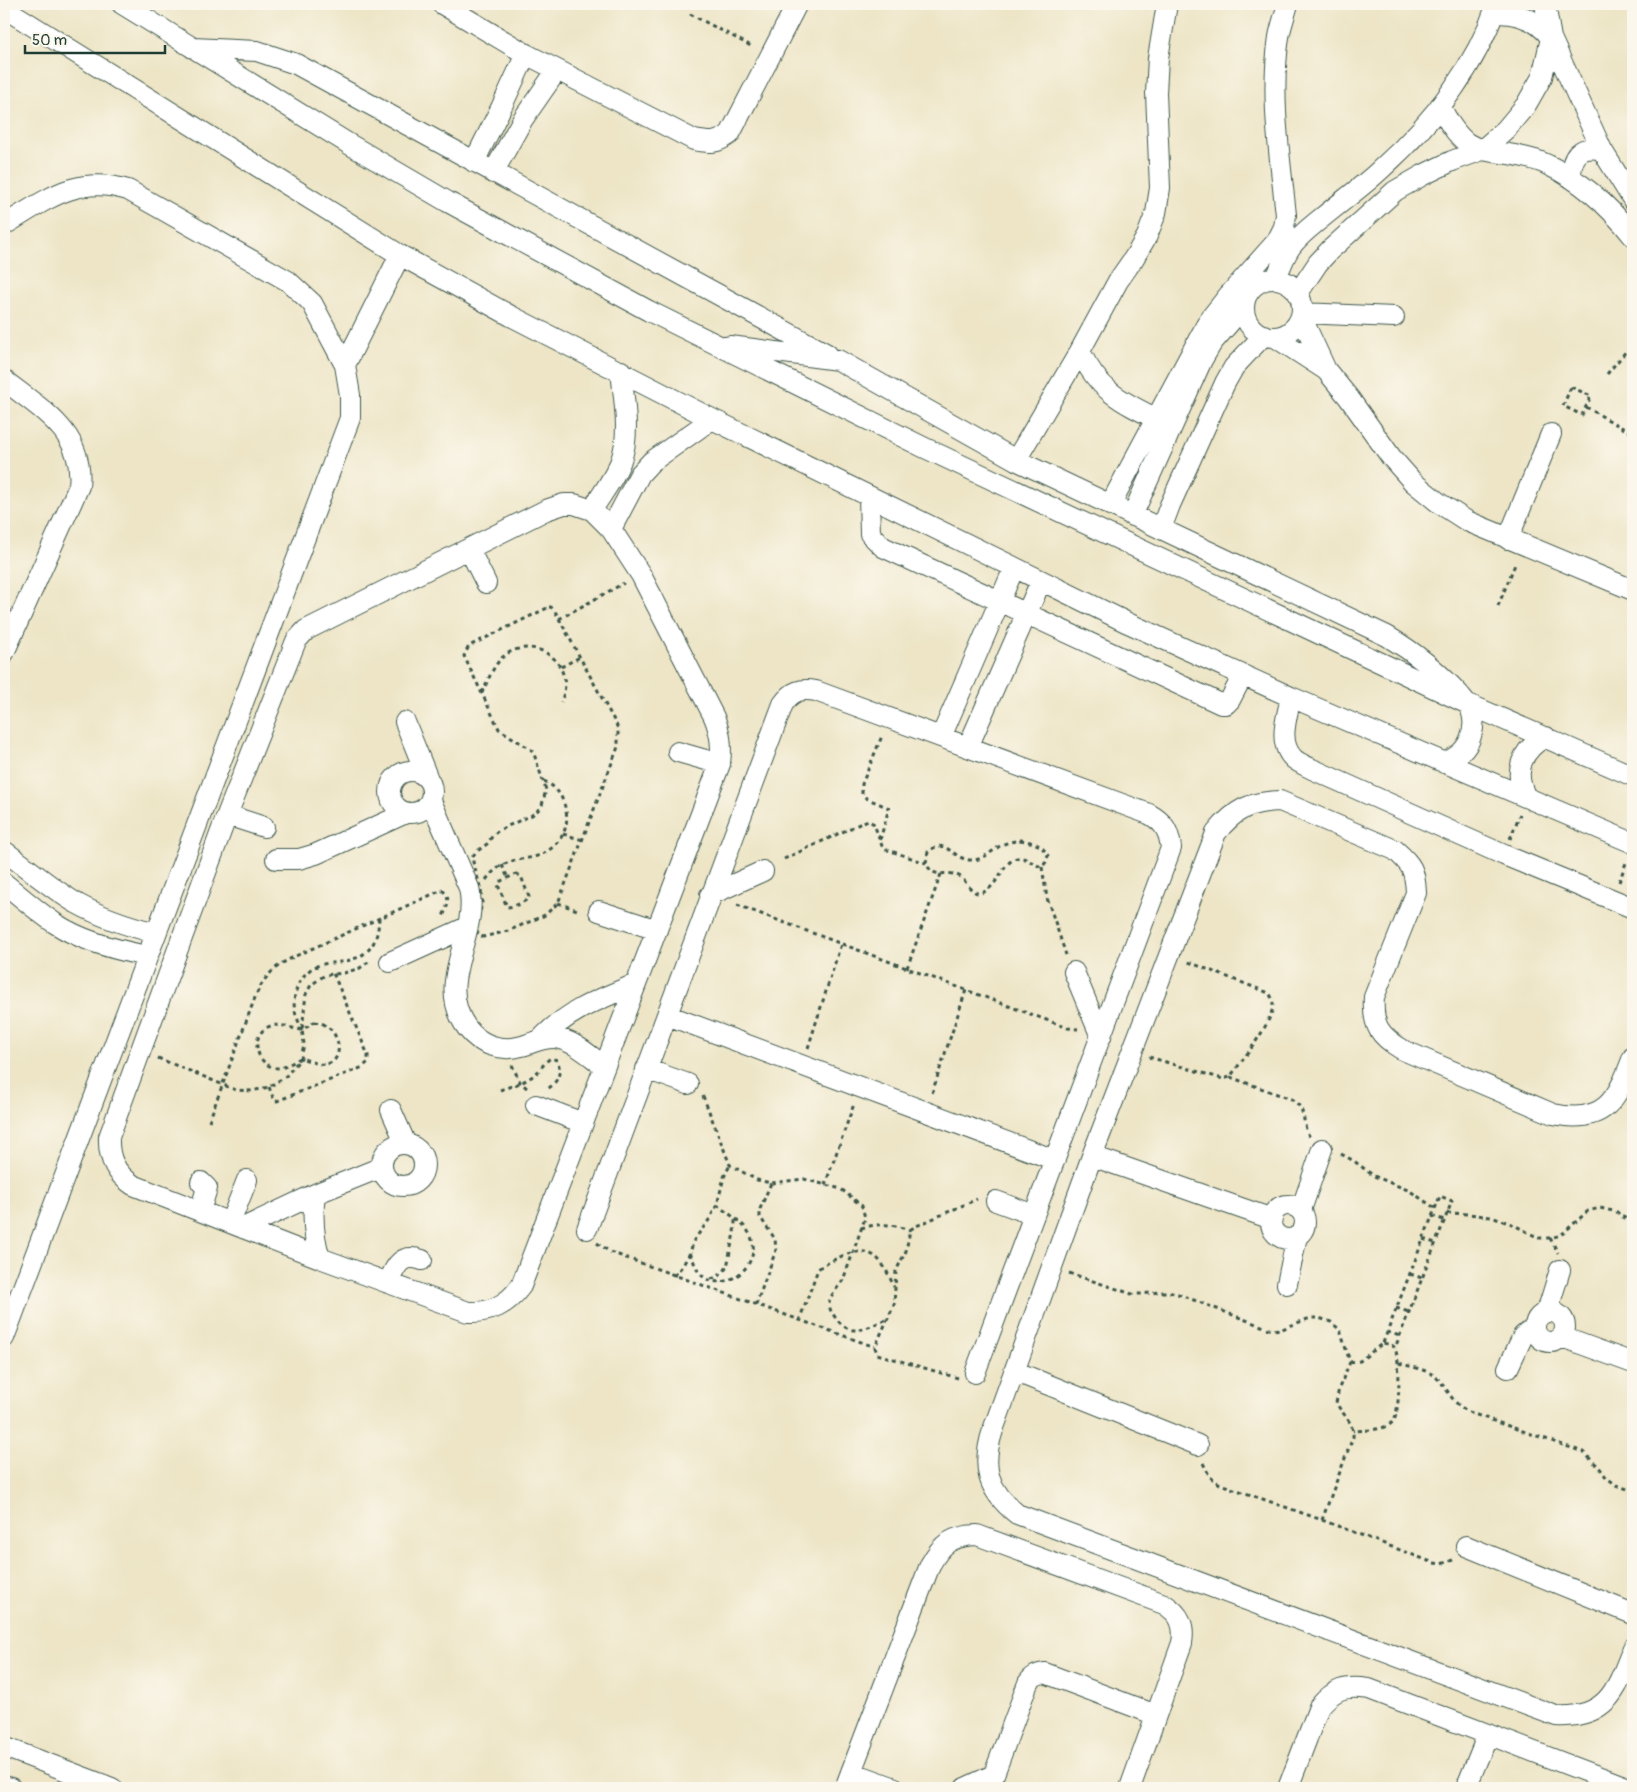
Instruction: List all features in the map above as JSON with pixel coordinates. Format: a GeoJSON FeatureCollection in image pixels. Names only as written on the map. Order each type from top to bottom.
{"type":"FeatureCollection","features":[{"type":"Feature","properties":{"kind":"street"},"geometry":{"type":"LineString","coordinates":[[122,4],[190,48],[348,144],[448,202],[714,344],[932,452],[1466,703],[1633,776]]}},
{"type":"Feature","properties":{"kind":"street"},"geometry":{"type":"LineString","coordinates":[[442,4],[526,54],[694,140],[708,143],[720,142],[730,134],[797,4]]}},
{"type":"Feature","properties":{"kind":"street"},"geometry":{"type":"LineString","coordinates":[[1016,460],[1118,282],[1147,236],[1156,213],[1160,188],[1156,102],[1158,58],[1167,4]]}},
{"type":"Feature","properties":{"kind":"street"},"geometry":{"type":"LineString","coordinates":[[1110,505],[1209,320],[1277,241],[1284,228],[1286,216],[1277,122],[1276,74],[1279,36],[1288,4]]}},
{"type":"Feature","properties":{"kind":"street"},"geometry":{"type":"LineString","coordinates":[[1161,529],[1170,505],[1234,367],[1270,336],[1288,333],[1294,328],[1318,263],[1395,191],[1445,164],[1482,150],[1506,129],[1526,105],[1542,77],[1551,38],[1545,4]]}},
{"type":"Feature","properties":{"kind":"street"},"geometry":{"type":"LineString","coordinates":[[4,8],[400,255],[511,316],[712,419],[1128,624],[1291,697],[1526,797],[1631,849]]}},
{"type":"Feature","properties":{"kind":"street"},"geometry":{"type":"LineString","coordinates":[[1276,279],[1285,256],[1305,231],[1379,172],[1407,144],[1440,106],[1471,62],[1496,8],[1525,17],[1544,28],[1551,38],[1602,150],[1633,200]]}},
{"type":"Feature","properties":{"kind":"street"},"geometry":{"type":"LineString","coordinates":[[190,48],[257,50],[296,64],[838,360],[1016,460],[1405,646],[1432,668],[1471,710],[1473,720],[1471,738],[1467,746],[1444,763]]}},
{"type":"Feature","properties":{"kind":"street"},"geometry":{"type":"LineString","coordinates":[[474,162],[526,54]]}},
{"type":"Feature","properties":{"kind":"street"},"geometry":{"type":"LineString","coordinates":[[493,173],[523,119],[557,70]]}},
{"type":"Feature","properties":{"kind":"street"},"geometry":{"type":"LineString","coordinates":[[1440,106],[1447,120],[1467,143],[1482,150],[1522,156],[1547,165],[1571,178],[1598,198],[1621,220],[1633,236]]}},
{"type":"Feature","properties":{"kind":"street"},"geometry":{"type":"LineString","coordinates":[[1571,178],[1573,160],[1578,153],[1594,148],[1602,150]]}},
{"type":"Feature","properties":{"kind":"street"},"geometry":{"type":"LineString","coordinates":[[4,225],[54,196],[77,186],[102,184],[128,190],[288,281],[312,303],[345,365],[350,395],[350,418],[4,1338]]}},
{"type":"Feature","properties":{"kind":"street"},"geometry":{"type":"LineString","coordinates":[[345,365],[400,255]]}},
{"type":"Feature","properties":{"kind":"street"},"geometry":{"type":"LineString","coordinates":[[1326,370],[1270,336],[1251,327],[1244,314],[1244,306],[1249,291],[1254,285],[1268,279],[1289,283],[1301,306],[1326,370],[1349,398],[1391,457],[1413,482],[1438,504],[1467,521],[1633,590]]}},
{"type":"Feature","properties":{"kind":"street"},"geometry":{"type":"LineString","coordinates":[[1132,516],[1202,360],[1212,344],[1244,306]]}},
{"type":"Feature","properties":{"kind":"street"},"geometry":{"type":"LineString","coordinates":[[1301,306],[1393,311]]}},
{"type":"Feature","properties":{"kind":"street"},"geometry":{"type":"LineString","coordinates":[[714,344],[838,360]]}},
{"type":"Feature","properties":{"kind":"street"},"geometry":{"type":"LineString","coordinates":[[1080,351],[1086,365],[1108,392],[1123,403],[1157,420]]}},
{"type":"Feature","properties":{"kind":"street"},"geometry":{"type":"LineString","coordinates":[[592,510],[620,463],[624,446],[626,430],[621,371]]}},
{"type":"Feature","properties":{"kind":"street"},"geometry":{"type":"LineString","coordinates":[[4,380],[57,422],[66,432],[78,456],[80,476],[79,486],[4,653]]}},
{"type":"Feature","properties":{"kind":"street"},"geometry":{"type":"LineString","coordinates":[[611,529],[640,474],[651,462],[712,419]]}},
{"type":"Feature","properties":{"kind":"street"},"geometry":{"type":"LineString","coordinates":[[1516,542],[1551,434]]}},
{"type":"Feature","properties":{"kind":"street"},"geometry":{"type":"LineString","coordinates":[[1142,491],[1170,505]]}},
{"type":"Feature","properties":{"kind":"street"},"geometry":{"type":"LineString","coordinates":[[869,496],[870,534],[883,548],[1221,704],[1226,704],[1230,700],[1243,675]]}},
{"type":"Feature","properties":{"kind":"street"},"geometry":{"type":"LineString","coordinates":[[574,504],[592,510],[611,529],[640,574],[714,717],[720,732],[722,748],[720,764],[521,1286],[509,1300],[493,1310],[468,1312],[320,1258],[133,1185],[120,1174],[111,1160],[108,1148],[109,1137],[139,1050],[226,816],[291,649],[306,630],[555,506],[574,504]]}},
{"type":"Feature","properties":{"kind":"street"},"geometry":{"type":"LineString","coordinates":[[469,549],[486,583]]}},
{"type":"Feature","properties":{"kind":"street"},"geometry":{"type":"LineString","coordinates":[[941,737],[1014,568]]}},
{"type":"Feature","properties":{"kind":"street"},"geometry":{"type":"LineString","coordinates":[[968,747],[1041,581]]}},
{"type":"Feature","properties":{"kind":"street"},"geometry":{"type":"LineString","coordinates":[[587,1229],[710,895],[783,704],[789,695],[797,690],[816,691],[1149,814],[1166,827],[1170,837],[1171,848],[1098,1030],[1055,1160],[975,1374]]}},
{"type":"Feature","properties":{"kind":"street"},"geometry":{"type":"LineString","coordinates":[[1291,697],[1284,733],[1286,749],[1295,760],[1504,855],[1633,908]]}},
{"type":"Feature","properties":{"kind":"street"},"geometry":{"type":"LineString","coordinates":[[276,859],[299,859],[311,856],[406,813],[420,811],[426,807],[432,794],[428,779],[405,722]]}},
{"type":"Feature","properties":{"kind":"street"},"geometry":{"type":"LineString","coordinates":[[1526,797],[1519,780],[1521,762],[1531,747],[1546,737]]}},
{"type":"Feature","properties":{"kind":"street"},"geometry":{"type":"LineString","coordinates":[[678,752],[720,764]]}},
{"type":"Feature","properties":{"kind":"street"},"geometry":{"type":"LineString","coordinates":[[406,813],[393,805],[389,791],[391,783],[401,773],[408,771],[416,771],[428,779]]}},
{"type":"Feature","properties":{"kind":"street"},"geometry":{"type":"LineString","coordinates":[[430,801],[469,888],[471,909],[455,974],[454,993],[459,1013],[467,1028],[479,1040],[495,1048],[505,1049],[556,1038],[564,1040],[604,1066]]}},
{"type":"Feature","properties":{"kind":"street"},"geometry":{"type":"LineString","coordinates":[[1633,1057],[1622,1088],[1612,1101],[1600,1111],[1585,1117],[1569,1118],[1553,1114],[1412,1054],[1389,1042],[1379,1029],[1373,1014],[1374,997],[1416,893],[1415,876],[1408,861],[1395,850],[1280,801],[1250,805],[1237,812],[1225,821],[1216,833],[1092,1156],[1014,1370],[988,1445],[986,1461],[995,1491],[1005,1504],[1017,1514],[1556,1716],[1585,1714],[1598,1708],[1609,1699],[1617,1687],[1633,1648]]}},
{"type":"Feature","properties":{"kind":"street"},"geometry":{"type":"LineString","coordinates":[[226,816],[264,827]]}},
{"type":"Feature","properties":{"kind":"street"},"geometry":{"type":"LineString","coordinates":[[4,851],[82,906],[118,922],[156,933]]}},
{"type":"Feature","properties":{"kind":"street"},"geometry":{"type":"LineString","coordinates":[[710,895],[763,871]]}},
{"type":"Feature","properties":{"kind":"street"},"geometry":{"type":"LineString","coordinates":[[4,883],[56,924],[107,946],[147,956]]}},
{"type":"Feature","properties":{"kind":"street"},"geometry":{"type":"LineString","coordinates":[[599,911],[657,930]]}},
{"type":"Feature","properties":{"kind":"street"},"geometry":{"type":"LineString","coordinates":[[382,960],[467,928]]}},
{"type":"Feature","properties":{"kind":"street"},"geometry":{"type":"LineString","coordinates":[[1071,967],[1098,1030]]}},
{"type":"Feature","properties":{"kind":"street"},"geometry":{"type":"LineString","coordinates":[[540,1040],[557,1023],[577,1009],[636,984]]}},
{"type":"Feature","properties":{"kind":"street"},"geometry":{"type":"LineString","coordinates":[[666,1015],[1055,1160]]}},
{"type":"Feature","properties":{"kind":"street"},"geometry":{"type":"LineString","coordinates":[[646,1069],[694,1089]]}},
{"type":"Feature","properties":{"kind":"street"},"geometry":{"type":"LineString","coordinates":[[536,1105],[583,1123]]}},
{"type":"Feature","properties":{"kind":"street"},"geometry":{"type":"LineString","coordinates":[[392,1110],[406,1144]]}},
{"type":"Feature","properties":{"kind":"street"},"geometry":{"type":"LineString","coordinates":[[398,1144],[406,1144],[418,1150],[424,1164],[420,1177],[408,1185],[388,1180],[382,1167],[382,1159],[391,1147],[398,1144]]}},
{"type":"Feature","properties":{"kind":"street"},"geometry":{"type":"LineString","coordinates":[[1301,1210],[1322,1149]]}},
{"type":"Feature","properties":{"kind":"street"},"geometry":{"type":"LineString","coordinates":[[1092,1156],[1272,1219]]}},
{"type":"Feature","properties":{"kind":"street"},"geometry":{"type":"LineString","coordinates":[[237,1226],[382,1167]]}},
{"type":"Feature","properties":{"kind":"street"},"geometry":{"type":"LineString","coordinates":[[237,1226],[248,1180]]}},
{"type":"Feature","properties":{"kind":"street"},"geometry":{"type":"LineString","coordinates":[[200,1211],[207,1188],[206,1184],[201,1182]]}},
{"type":"Feature","properties":{"kind":"street"},"geometry":{"type":"LineString","coordinates":[[315,1194],[312,1226],[320,1258]]}},
{"type":"Feature","properties":{"kind":"street"},"geometry":{"type":"LineString","coordinates":[[989,1199],[1034,1215]]}},
{"type":"Feature","properties":{"kind":"street"},"geometry":{"type":"LineString","coordinates":[[1287,1205],[1301,1210],[1305,1224],[1297,1236],[1290,1238],[1282,1237],[1276,1233],[1272,1227],[1274,1212],[1280,1207],[1287,1205]]}},
{"type":"Feature","properties":{"kind":"street"},"geometry":{"type":"LineString","coordinates":[[1287,1284],[1297,1236]]}},
{"type":"Feature","properties":{"kind":"street"},"geometry":{"type":"LineString","coordinates":[[388,1283],[396,1266],[403,1259],[412,1257],[422,1260]]}},
{"type":"Feature","properties":{"kind":"street"},"geometry":{"type":"LineString","coordinates":[[1547,1312],[1560,1270]]}},
{"type":"Feature","properties":{"kind":"street"},"geometry":{"type":"LineString","coordinates":[[1547,1312],[1555,1312],[1561,1316],[1564,1323],[1565,1330],[1562,1337],[1556,1341],[1542,1340],[1536,1335],[1534,1328],[1536,1320],[1540,1315],[1547,1312]]}},
{"type":"Feature","properties":{"kind":"street"},"geometry":{"type":"LineString","coordinates":[[1508,1368],[1523,1336],[1534,1328]]}},
{"type":"Feature","properties":{"kind":"street"},"geometry":{"type":"LineString","coordinates":[[1562,1337],[1633,1363]]}},
{"type":"Feature","properties":{"kind":"street"},"geometry":{"type":"LineString","coordinates":[[1014,1370],[1198,1446]]}},
{"type":"Feature","properties":{"kind":"street"},"geometry":{"type":"LineString","coordinates":[[895,1788],[848,1780],[937,1551],[948,1541],[962,1536],[977,1535],[1164,1604],[1174,1611],[1181,1620],[1184,1632],[1182,1643],[1130,1788]]}},
{"type":"Feature","properties":{"kind":"street"},"geometry":{"type":"LineString","coordinates":[[1466,1546],[1633,1614]]}},
{"type":"Feature","properties":{"kind":"street"},"geometry":{"type":"LineString","coordinates":[[965,1788],[989,1777],[996,1783],[1028,1683],[1032,1677],[1038,1674],[1045,1673],[1156,1715]]}},
{"type":"Feature","properties":{"kind":"street"},"geometry":{"type":"LineString","coordinates":[[1288,1788],[1319,1707],[1328,1696],[1340,1689],[1354,1686],[1368,1689],[1629,1788]]}},
{"type":"Feature","properties":{"kind":"street"},"geometry":{"type":"LineString","coordinates":[[1466,1788],[1488,1734]]}},
{"type":"Feature","properties":{"kind":"street"},"geometry":{"type":"LineString","coordinates":[[4,1747],[112,1788]]}},
{"type":"Feature","properties":{"kind":"street"},"geometry":{"type":"LineString","coordinates":[[4,1786],[11,1788]]}},
{"type":"Feature","properties":{"kind":"path"},"geometry":{"type":"LineString","coordinates":[[690,14],[769,56]]}},
{"type":"Feature","properties":{"kind":"path"},"geometry":{"type":"LineString","coordinates":[[1607,374],[1633,343]]}},
{"type":"Feature","properties":{"kind":"path"},"geometry":{"type":"LineString","coordinates":[[1571,387],[1591,396],[1586,407],[1582,415],[1563,406],[1571,387]]}},
{"type":"Feature","properties":{"kind":"path"},"geometry":{"type":"LineString","coordinates":[[1586,407],[1633,434]]}},
{"type":"Feature","properties":{"kind":"path"},"geometry":{"type":"LineString","coordinates":[[1498,606],[1516,542]]}},
{"type":"Feature","properties":{"kind":"path"},"geometry":{"type":"LineString","coordinates":[[559,619],[640,574]]}},
{"type":"Feature","properties":{"kind":"path"},"geometry":{"type":"LineString","coordinates":[[549,607],[554,610],[559,619],[616,724],[619,737],[618,747],[558,902],[545,915],[508,931],[483,937],[476,930],[482,903],[481,889],[473,862],[476,852],[487,844],[499,830],[532,815],[538,810],[545,797],[546,790],[534,751],[499,729],[464,658],[464,653],[469,646],[549,607]]}},
{"type":"Feature","properties":{"kind":"path"},"geometry":{"type":"LineString","coordinates":[[482,694],[494,668],[502,658],[514,650],[527,647],[540,650],[552,657],[561,668],[565,691],[561,702]]}},
{"type":"Feature","properties":{"kind":"path"},"geometry":{"type":"LineString","coordinates":[[561,668],[580,656]]}},
{"type":"Feature","properties":{"kind":"path"},"geometry":{"type":"LineString","coordinates":[[880,840],[889,808],[866,798],[862,794],[862,784],[889,719]]}},
{"type":"Feature","properties":{"kind":"path"},"geometry":{"type":"LineString","coordinates":[[481,889],[490,875],[502,865],[548,852],[563,834],[567,817],[564,801],[557,790],[543,780]]}},
{"type":"Feature","properties":{"kind":"path"},"geometry":{"type":"LineString","coordinates":[[1504,855],[1526,797]]}},
{"type":"Feature","properties":{"kind":"path"},"geometry":{"type":"LineString","coordinates":[[784,859],[868,820],[874,824],[885,849],[926,863],[931,871],[957,875],[963,879],[971,890],[977,893],[988,890],[1010,861],[1015,858],[1022,857],[1042,867]]}},
{"type":"Feature","properties":{"kind":"path"},"geometry":{"type":"LineString","coordinates":[[563,834],[582,840]]}},
{"type":"Feature","properties":{"kind":"path"},"geometry":{"type":"LineString","coordinates":[[926,863],[928,852],[938,846],[943,846],[960,858],[969,860],[985,858],[1003,844],[1020,840],[1038,844],[1045,848],[1048,856],[1042,867],[1047,898],[1071,967]]}},
{"type":"Feature","properties":{"kind":"path"},"geometry":{"type":"LineString","coordinates":[[1612,899],[1631,849]]}},
{"type":"Feature","properties":{"kind":"path"},"geometry":{"type":"LineString","coordinates":[[502,865],[508,878]]}},
{"type":"Feature","properties":{"kind":"path"},"geometry":{"type":"LineString","coordinates":[[519,874],[529,897],[527,900],[509,907],[506,905],[498,885],[501,881],[508,878],[519,874]]}},
{"type":"Feature","properties":{"kind":"path"},"geometry":{"type":"LineString","coordinates":[[907,968],[941,874]]}},
{"type":"Feature","properties":{"kind":"path"},"geometry":{"type":"LineString","coordinates":[[210,1121],[256,995],[262,981],[272,971],[300,954],[442,890],[448,897],[447,907],[440,920]]}},
{"type":"Feature","properties":{"kind":"path"},"geometry":{"type":"LineString","coordinates":[[710,895],[1068,1028],[1087,1027],[1098,1030]]}},
{"type":"Feature","properties":{"kind":"path"},"geometry":{"type":"LineString","coordinates":[[302,1030],[294,1011],[296,991],[301,979],[316,966],[353,960],[364,954],[374,944],[378,933],[379,918]]}},
{"type":"Feature","properties":{"kind":"path"},"geometry":{"type":"LineString","coordinates":[[803,1066],[842,944]]}},
{"type":"Feature","properties":{"kind":"path"},"geometry":{"type":"LineString","coordinates":[[1169,955],[1263,990],[1269,993],[1272,998],[1273,1005],[1267,1024],[1230,1077]]}},
{"type":"Feature","properties":{"kind":"path"},"geometry":{"type":"LineString","coordinates":[[139,1050],[236,1090],[252,1091],[269,1087],[286,1076],[301,1058],[304,1044],[302,1030],[306,994],[311,985],[325,975],[333,973],[344,974],[382,960]]}},
{"type":"Feature","properties":{"kind":"path"},"geometry":{"type":"LineString","coordinates":[[269,1087],[274,1100],[277,1101],[363,1067],[368,1062],[368,1055],[333,973]]}},
{"type":"Feature","properties":{"kind":"path"},"geometry":{"type":"LineString","coordinates":[[925,1112],[966,990]]}},
{"type":"Feature","properties":{"kind":"path"},"geometry":{"type":"LineString","coordinates":[[314,1022],[321,1022],[327,1026],[338,1040],[339,1049],[336,1057],[329,1063],[320,1064],[301,1058],[279,1068],[270,1066],[262,1060],[257,1052],[257,1042],[261,1033],[269,1027],[278,1025],[302,1030],[314,1022]]}},
{"type":"Feature","properties":{"kind":"path"},"geometry":{"type":"LineString","coordinates":[[1132,1052],[1216,1078],[1230,1077],[1291,1100],[1298,1104],[1303,1114],[1308,1134],[1322,1149],[1339,1153],[1354,1161],[1374,1176],[1410,1191],[1435,1208]]}},
{"type":"Feature","properties":{"kind":"path"},"geometry":{"type":"LineString","coordinates":[[500,1090],[536,1074],[546,1061],[552,1058],[557,1060],[560,1066],[555,1084],[547,1090],[537,1091],[528,1089],[520,1082]]}},
{"type":"Feature","properties":{"kind":"path"},"geometry":{"type":"LineString","coordinates":[[825,1185],[860,1087]]}},
{"type":"Feature","properties":{"kind":"path"},"geometry":{"type":"LineString","coordinates":[[694,1089],[705,1100],[730,1165],[757,1180],[771,1184],[804,1179],[841,1189],[862,1206],[865,1218],[847,1271],[830,1298],[830,1310],[845,1328],[854,1331],[864,1330],[888,1319]]}},
{"type":"Feature","properties":{"kind":"path"},"geometry":{"type":"LineString","coordinates":[[674,1276],[690,1253],[694,1240],[709,1220],[730,1165]]}},
{"type":"Feature","properties":{"kind":"path"},"geometry":{"type":"LineString","coordinates":[[756,1305],[776,1250],[775,1239],[760,1216],[760,1209],[771,1184]]}},
{"type":"Feature","properties":{"kind":"path"},"geometry":{"type":"LineString","coordinates":[[1350,1362],[1360,1361],[1383,1343],[1440,1196],[1452,1201],[1395,1348],[1399,1363],[1397,1411],[1394,1420],[1389,1425],[1382,1427],[1353,1431]]}},
{"type":"Feature","properties":{"kind":"path"},"geometry":{"type":"LineString","coordinates":[[975,1374],[960,1379],[951,1377],[877,1354],[875,1347],[894,1305],[896,1271],[906,1250],[910,1230],[989,1199]]}},
{"type":"Feature","properties":{"kind":"path"},"geometry":{"type":"LineString","coordinates":[[690,1253],[699,1271],[710,1279],[721,1282],[738,1276],[747,1267],[752,1258],[753,1246],[750,1235],[744,1226],[716,1205]]}},
{"type":"Feature","properties":{"kind":"path"},"geometry":{"type":"LineString","coordinates":[[1447,1213],[1491,1217],[1512,1224],[1539,1238],[1561,1235],[1588,1211],[1600,1208],[1617,1212],[1633,1222]]}},
{"type":"Feature","properties":{"kind":"path"},"geometry":{"type":"LineString","coordinates":[[1432,1216],[1444,1220]]}},
{"type":"Feature","properties":{"kind":"path"},"geometry":{"type":"LineString","coordinates":[[710,1279],[718,1277],[728,1266],[734,1239],[735,1219]]}},
{"type":"Feature","properties":{"kind":"path"},"geometry":{"type":"LineString","coordinates":[[861,1228],[877,1224],[894,1225],[910,1230]]}},
{"type":"Feature","properties":{"kind":"path"},"geometry":{"type":"LineString","coordinates":[[587,1229],[598,1243],[610,1252],[875,1347]]}},
{"type":"Feature","properties":{"kind":"path"},"geometry":{"type":"LineString","coordinates":[[1423,1239],[1435,1243]]}},
{"type":"Feature","properties":{"kind":"path"},"geometry":{"type":"LineString","coordinates":[[799,1320],[818,1269],[853,1252],[868,1252],[883,1263],[896,1291]]}},
{"type":"Feature","properties":{"kind":"path"},"geometry":{"type":"LineString","coordinates":[[1052,1267],[1132,1294],[1162,1290],[1178,1294],[1272,1330],[1282,1329],[1310,1318],[1325,1319],[1340,1330],[1350,1362],[1339,1388],[1336,1403],[1352,1425],[1353,1437],[1322,1520]]}},
{"type":"Feature","properties":{"kind":"path"},"geometry":{"type":"LineString","coordinates":[[1410,1274],[1422,1278]]}},
{"type":"Feature","properties":{"kind":"path"},"geometry":{"type":"LineString","coordinates":[[1396,1308],[1409,1312]]}},
{"type":"Feature","properties":{"kind":"path"},"geometry":{"type":"LineString","coordinates":[[1387,1332],[1400,1336]]}},
{"type":"Feature","properties":{"kind":"path"},"geometry":{"type":"LineString","coordinates":[[1383,1343],[1395,1348]]}},
{"type":"Feature","properties":{"kind":"path"},"geometry":{"type":"LineString","coordinates":[[1399,1363],[1435,1377],[1452,1400],[1461,1408],[1471,1413],[1583,1452],[1616,1485],[1633,1491]]}},
{"type":"Feature","properties":{"kind":"path"},"geometry":{"type":"LineString","coordinates":[[1198,1446],[1204,1466],[1215,1482],[1434,1563],[1440,1564],[1454,1560],[1466,1546]]}}]}
